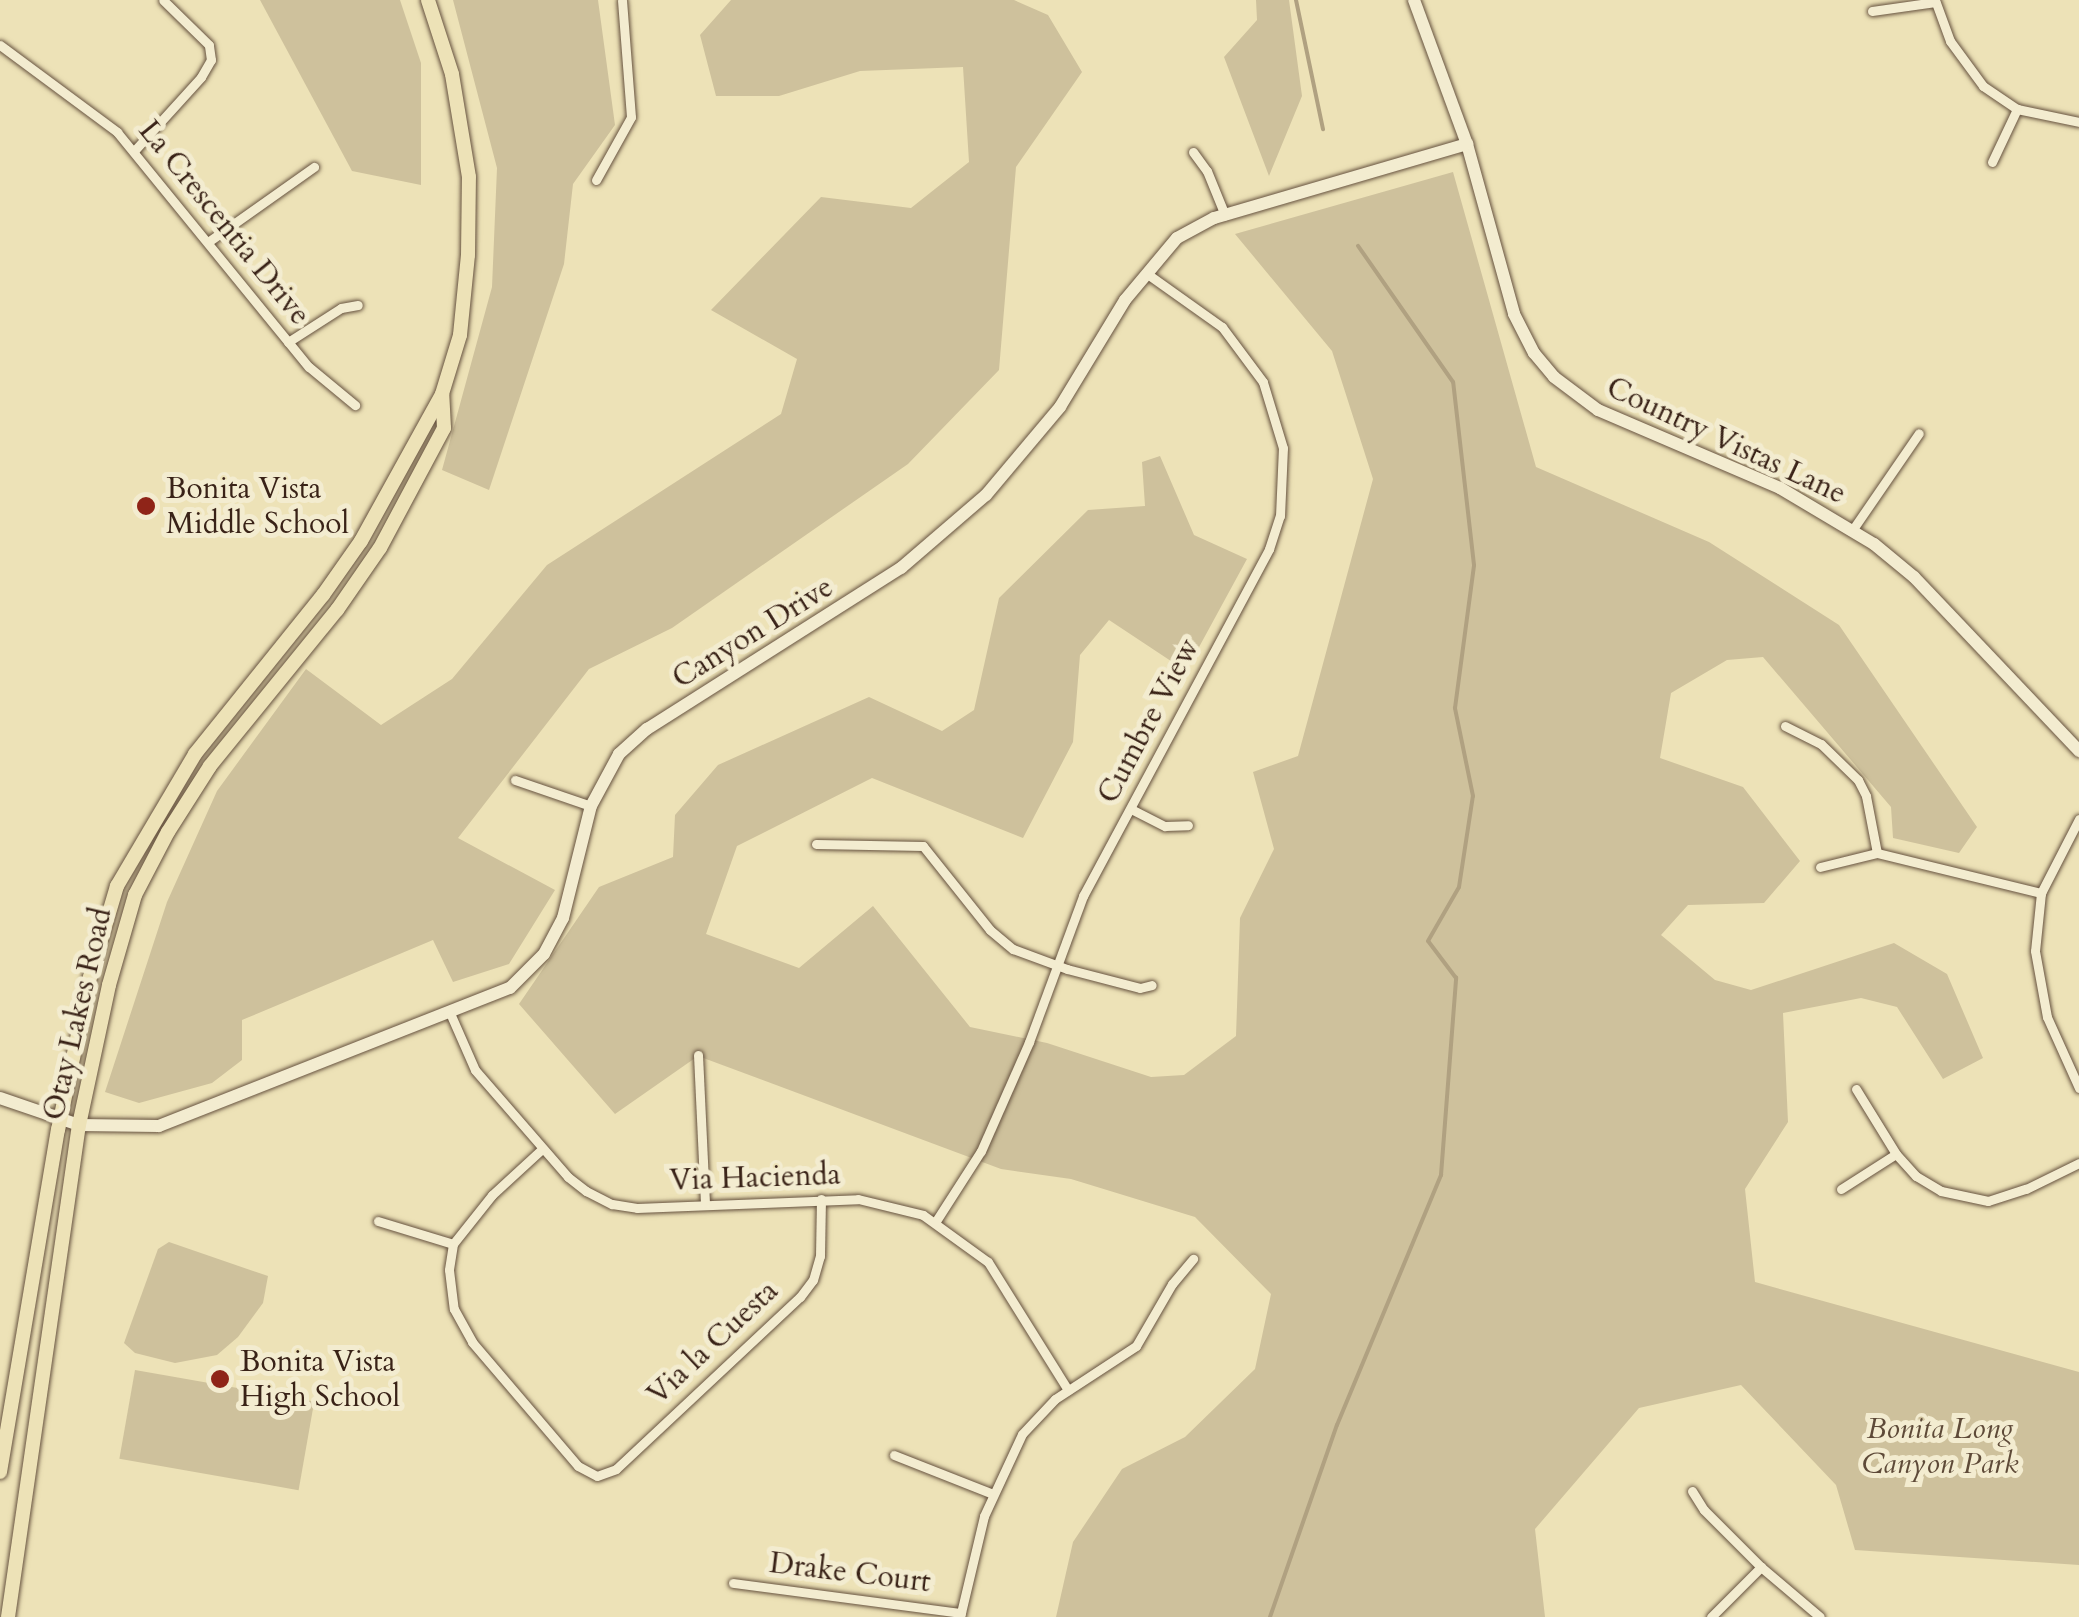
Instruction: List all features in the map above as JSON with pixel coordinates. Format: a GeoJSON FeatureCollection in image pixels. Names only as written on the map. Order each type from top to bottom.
{"type":"FeatureCollection","features":[{"type":"Feature","properties":{"kind":"main road","name":"Otay Lakes Road"},"geometry":{"type":"LineString","coordinates":[[0,1472],[60,1120],[90,977],[125,870],[195,754],[324,595],[361,541],[442,394],[460,334],[468,255],[469,177],[452,74],[428,0]]}},
{"type":"Feature","properties":{"kind":"main road","name":"Otay Lakes Road"},"geometry":{"type":"LineString","coordinates":[[8,1617],[79,1125],[109,985],[135,895],[168,832],[210,766],[380,548],[444,428],[442,394]]}},
{"type":"Feature","properties":{"kind":"street"},"geometry":{"type":"LineString","coordinates":[[134,151],[202,77],[211,60],[209,45],[163,0]]}},
{"type":"Feature","properties":{"kind":"street"},"geometry":{"type":"LineString","coordinates":[[596,180],[630,118],[622,0]]}},
{"type":"Feature","properties":{"kind":"street","name":"Country Vistas Lane"},"geometry":{"type":"LineString","coordinates":[[1414,0],[1467,144],[1514,314],[1534,354],[1554,377],[1598,410],[1780,488],[1853,530],[1914,577],[2079,751]]}},
{"type":"Feature","properties":{"kind":"street"},"geometry":{"type":"LineString","coordinates":[[1872,11],[1935,1],[1944,28],[1965,65],[1987,89],[2017,109],[2079,122]]}},
{"type":"Feature","properties":{"kind":"street","name":"La Crescentia Drive"},"geometry":{"type":"LineString","coordinates":[[0,45],[118,132],[314,373],[354,404]]}},
{"type":"Feature","properties":{"kind":"street"},"geometry":{"type":"LineString","coordinates":[[1992,162],[2017,109]]}},
{"type":"Feature","properties":{"kind":"street","name":"Canyon Drive"},"geometry":{"type":"LineString","coordinates":[[0,1098],[79,1125],[117,1128],[169,1122],[510,988],[544,954],[568,901],[591,806],[619,754],[647,730],[901,568],[986,495],[1060,407],[1144,272],[1177,238],[1224,215],[1467,144]]}},
{"type":"Feature","properties":{"kind":"street"},"geometry":{"type":"LineString","coordinates":[[1194,152],[1207,171],[1224,215]]}},
{"type":"Feature","properties":{"kind":"street"},"geometry":{"type":"LineString","coordinates":[[208,242],[314,167]]}},
{"type":"Feature","properties":{"kind":"street","name":"Cumbre View"},"geometry":{"type":"LineString","coordinates":[[936,1221],[982,1150],[1029,1042],[1083,896],[1269,549],[1280,516],[1285,473],[1276,414],[1255,366],[1222,327],[1144,272]]}},
{"type":"Feature","properties":{"kind":"street"},"geometry":{"type":"LineString","coordinates":[[288,342],[341,308],[358,305]]}},
{"type":"Feature","properties":{"kind":"street"},"geometry":{"type":"LineString","coordinates":[[1853,530],[1919,432]]}},
{"type":"Feature","properties":{"kind":"street"},"geometry":{"type":"LineString","coordinates":[[1786,726],[1821,744],[1858,780],[1866,796],[1877,853]]}},
{"type":"Feature","properties":{"kind":"street"},"geometry":{"type":"LineString","coordinates":[[515,780],[591,806]]}},
{"type":"Feature","properties":{"kind":"street"},"geometry":{"type":"LineString","coordinates":[[1131,809],[1165,826],[1188,825]]}},
{"type":"Feature","properties":{"kind":"street"},"geometry":{"type":"LineString","coordinates":[[2079,820],[2040,892],[2034,951],[2040,995],[2079,1088]]}},
{"type":"Feature","properties":{"kind":"street"},"geometry":{"type":"LineString","coordinates":[[816,844],[923,846],[990,930],[1013,948],[1054,966],[1140,988],[1152,985]]}},
{"type":"Feature","properties":{"kind":"street"},"geometry":{"type":"LineString","coordinates":[[1820,867],[1877,853],[2040,892]]}},
{"type":"Feature","properties":{"kind":"street","name":"Via Hacienda"},"geometry":{"type":"LineString","coordinates":[[450,1013],[475,1070],[542,1149],[586,1191],[612,1204],[637,1208],[821,1199],[885,1203],[936,1221],[963,1240],[1001,1278],[1068,1390]]}},
{"type":"Feature","properties":{"kind":"street"},"geometry":{"type":"LineString","coordinates":[[698,1056],[704,1203]]}},
{"type":"Feature","properties":{"kind":"street"},"geometry":{"type":"LineString","coordinates":[[1856,1088],[1896,1154],[1916,1176],[1940,1191],[1988,1200],[2026,1190],[2079,1163]]}},
{"type":"Feature","properties":{"kind":"street"},"geometry":{"type":"LineString","coordinates":[[378,1220],[453,1244],[492,1195],[542,1149]]}},
{"type":"Feature","properties":{"kind":"street"},"geometry":{"type":"LineString","coordinates":[[1841,1189],[1896,1154]]}},
{"type":"Feature","properties":{"kind":"street","name":"Via la Cuesta"},"geometry":{"type":"LineString","coordinates":[[453,1244],[450,1270],[460,1325],[578,1466],[597,1476],[616,1469],[814,1280],[820,1256],[821,1199]]}},
{"type":"Feature","properties":{"kind":"street"},"geometry":{"type":"LineString","coordinates":[[961,1615],[972,1552],[993,1494],[1022,1434],[1068,1390],[1136,1346],[1172,1284],[1193,1259]]}},
{"type":"Feature","properties":{"kind":"street"},"geometry":{"type":"LineString","coordinates":[[894,1455],[993,1494]]}},
{"type":"Feature","properties":{"kind":"street"},"geometry":{"type":"LineString","coordinates":[[1692,1491],[1704,1510],[1761,1567],[1820,1617]]}},
{"type":"Feature","properties":{"kind":"street"},"geometry":{"type":"LineString","coordinates":[[1711,1617],[1761,1567]]}},
{"type":"Feature","properties":{"kind":"street","name":"Drake Court"},"geometry":{"type":"LineString","coordinates":[[734,1583],[961,1615]]}},
{"type":"Feature","properties":{"kind":"green space"},"geometry":{"type":"Polygon","coordinates":[[[260,0],[400,0],[421,63],[421,185],[352,171],[260,0]]]}},
{"type":"Feature","properties":{"kind":"green space"},"geometry":{"type":"Polygon","coordinates":[[[453,0],[598,0],[615,125],[573,184],[564,264],[489,490],[442,470],[492,287],[497,168],[453,0]]]}},
{"type":"Feature","properties":{"kind":"green space"},"geometry":{"type":"Polygon","coordinates":[[[731,0],[1014,0],[1048,15],[1082,72],[1016,167],[999,370],[908,464],[672,628],[589,669],[458,838],[555,890],[509,964],[453,982],[433,940],[242,1020],[242,1060],[212,1083],[139,1103],[105,1092],[167,902],[217,791],[306,669],[381,725],[452,679],[547,565],[781,414],[797,359],[711,310],[821,197],[911,208],[969,162],[963,67],[860,71],[779,96],[716,96],[700,35],[731,0]]]}},
{"type":"Feature","properties":{"kind":"green space"},"geometry":{"type":"Polygon","coordinates":[[[1256,0],[1289,0],[1302,96],[1269,176],[1224,57],[1257,20],[1256,0]]]}},
{"type":"Feature","properties":{"kind":"green space","name":"Bonita Long Canyon Park"},"geometry":{"type":"Polygon","coordinates":[[[1453,172],[1536,467],[1709,542],[1839,625],[1977,827],[1959,853],[1893,838],[1891,807],[1763,657],[1727,660],[1671,693],[1660,758],[1743,787],[1800,861],[1764,903],[1688,905],[1661,935],[1715,980],[1751,990],[1894,943],[1947,974],[1983,1058],[1943,1079],[1897,1007],[1861,998],[1783,1013],[1788,1122],[1745,1189],[1755,1282],[2079,1372],[2079,1565],[1855,1550],[1836,1485],[1741,1385],[1639,1408],[1535,1529],[1545,1617],[1056,1617],[1073,1542],[1122,1469],[1185,1437],[1255,1369],[1271,1294],[1195,1217],[1071,1179],[1001,1169],[698,1056],[615,1114],[519,1004],[599,887],[673,857],[675,815],[718,765],[869,697],[942,731],[974,710],[999,598],[1088,510],[1145,506],[1142,462],[1160,456],[1194,535],[1247,559],[1186,671],[1109,620],[1080,655],[1073,742],[1023,838],[872,778],[737,846],[706,934],[799,968],[873,906],[970,1027],[1047,1043],[1151,1077],[1184,1075],[1236,1036],[1240,918],[1274,849],[1253,772],[1298,756],[1373,479],[1332,351],[1235,234],[1453,172]]]}},
{"type":"Feature","properties":{"kind":"green space"},"geometry":{"type":"Polygon","coordinates":[[[169,1242],[268,1276],[263,1303],[238,1337],[217,1355],[175,1363],[135,1353],[124,1343],[158,1249],[169,1242]]]}},
{"type":"Feature","properties":{"kind":"green space"},"geometry":{"type":"Polygon","coordinates":[[[135,1370],[314,1402],[299,1490],[119,1459],[135,1370]]]}},
{"type":"Feature","properties":{"kind":"waterway"},"geometry":{"type":"LineString","coordinates":[[1296,0],[1323,129]]}},
{"type":"Feature","properties":{"kind":"waterway"},"geometry":{"type":"LineString","coordinates":[[1270,1617],[1337,1425],[1441,1175],[1456,978],[1428,941],[1459,887],[1473,796],[1455,708],[1474,565],[1453,382],[1358,246]]}},
{"type":"Feature","properties":{"kind":"place","name":"Bonita Vista Middle School"},"geometry":{"type":"Point","coordinates":[146,506]}},
{"type":"Feature","properties":{"kind":"place","name":"Bonita Vista High School"},"geometry":{"type":"Point","coordinates":[220,1379]}}]}
